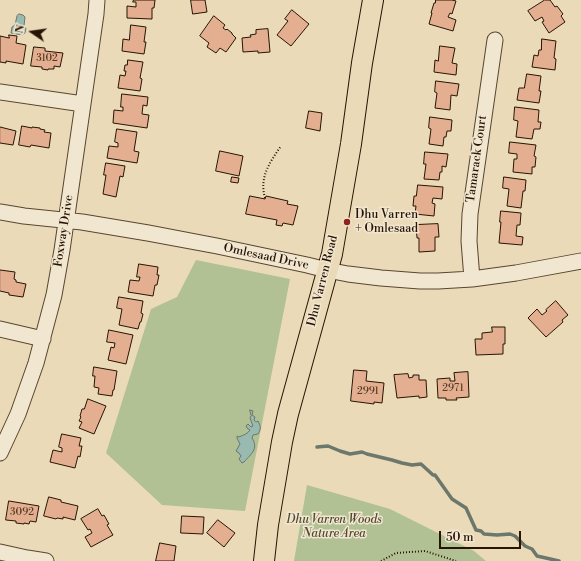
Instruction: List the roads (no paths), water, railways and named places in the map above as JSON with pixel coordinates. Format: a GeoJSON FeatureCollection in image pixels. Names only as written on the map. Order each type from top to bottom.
{"type":"FeatureCollection","features":[{"type":"Feature","properties":{"kind":"main road","name":"Dhu Varren Road"},"geometry":{"type":"LineString","coordinates":[[264,561],[268,525],[288,414],[332,254],[373,0]]}},
{"type":"Feature","properties":{"kind":"street","name":"Foxway Drive"},"geometry":{"type":"LineString","coordinates":[[0,453],[20,408],[36,363],[56,281],[96,14],[96,0]]}},
{"type":"Feature","properties":{"kind":"street","name":"Tamarack Court"},"geometry":{"type":"LineString","coordinates":[[472,279],[469,241],[470,214],[495,40]]}},
{"type":"Feature","properties":{"kind":"street"},"geometry":{"type":"LineString","coordinates":[[0,92],[83,104]]}},
{"type":"Feature","properties":{"kind":"street","name":"Omlesaad Drive"},"geometry":{"type":"LineString","coordinates":[[0,212],[66,220],[148,233],[327,270],[420,281],[472,279],[516,274],[581,261]]}},
{"type":"Feature","properties":{"kind":"street"},"geometry":{"type":"LineString","coordinates":[[0,329],[43,339]]}},
{"type":"Feature","properties":{"kind":"street"},"geometry":{"type":"LineString","coordinates":[[0,552],[46,561]]}},
{"type":"Feature","properties":{"kind":"water"},"geometry":{"type":"Polygon","coordinates":[[[19,14],[25,17],[24,26],[26,28],[23,35],[11,33],[12,27],[15,25],[19,14]]]}},
{"type":"Feature","properties":{"kind":"water"},"geometry":{"type":"Polygon","coordinates":[[[250,410],[253,411],[252,415],[255,417],[254,420],[256,422],[258,421],[260,429],[258,434],[253,435],[252,438],[255,445],[253,451],[242,463],[239,459],[241,456],[236,451],[240,444],[237,436],[239,437],[250,430],[246,426],[248,424],[251,427],[253,426],[250,418],[250,410]]]}},
{"type":"Feature","properties":{"kind":"waterway"},"geometry":{"type":"LineString","coordinates":[[317,447],[328,446],[350,454],[362,452],[402,463],[412,465],[421,464],[433,475],[435,475],[452,499],[466,508],[476,530],[481,531],[484,534],[510,534],[515,536],[525,546],[532,549],[537,556],[559,561]]}},
{"type":"Feature","properties":{"kind":"place","name":"Dhu Varren + Omlesaad"},"geometry":{"type":"Point","coordinates":[347,222]}},
{"type":"Feature","properties":{"kind":"park label","name":"Dhu Varren Woods Nature Area"},"geometry":{"type":"Point","coordinates":[334,527]}}]}
